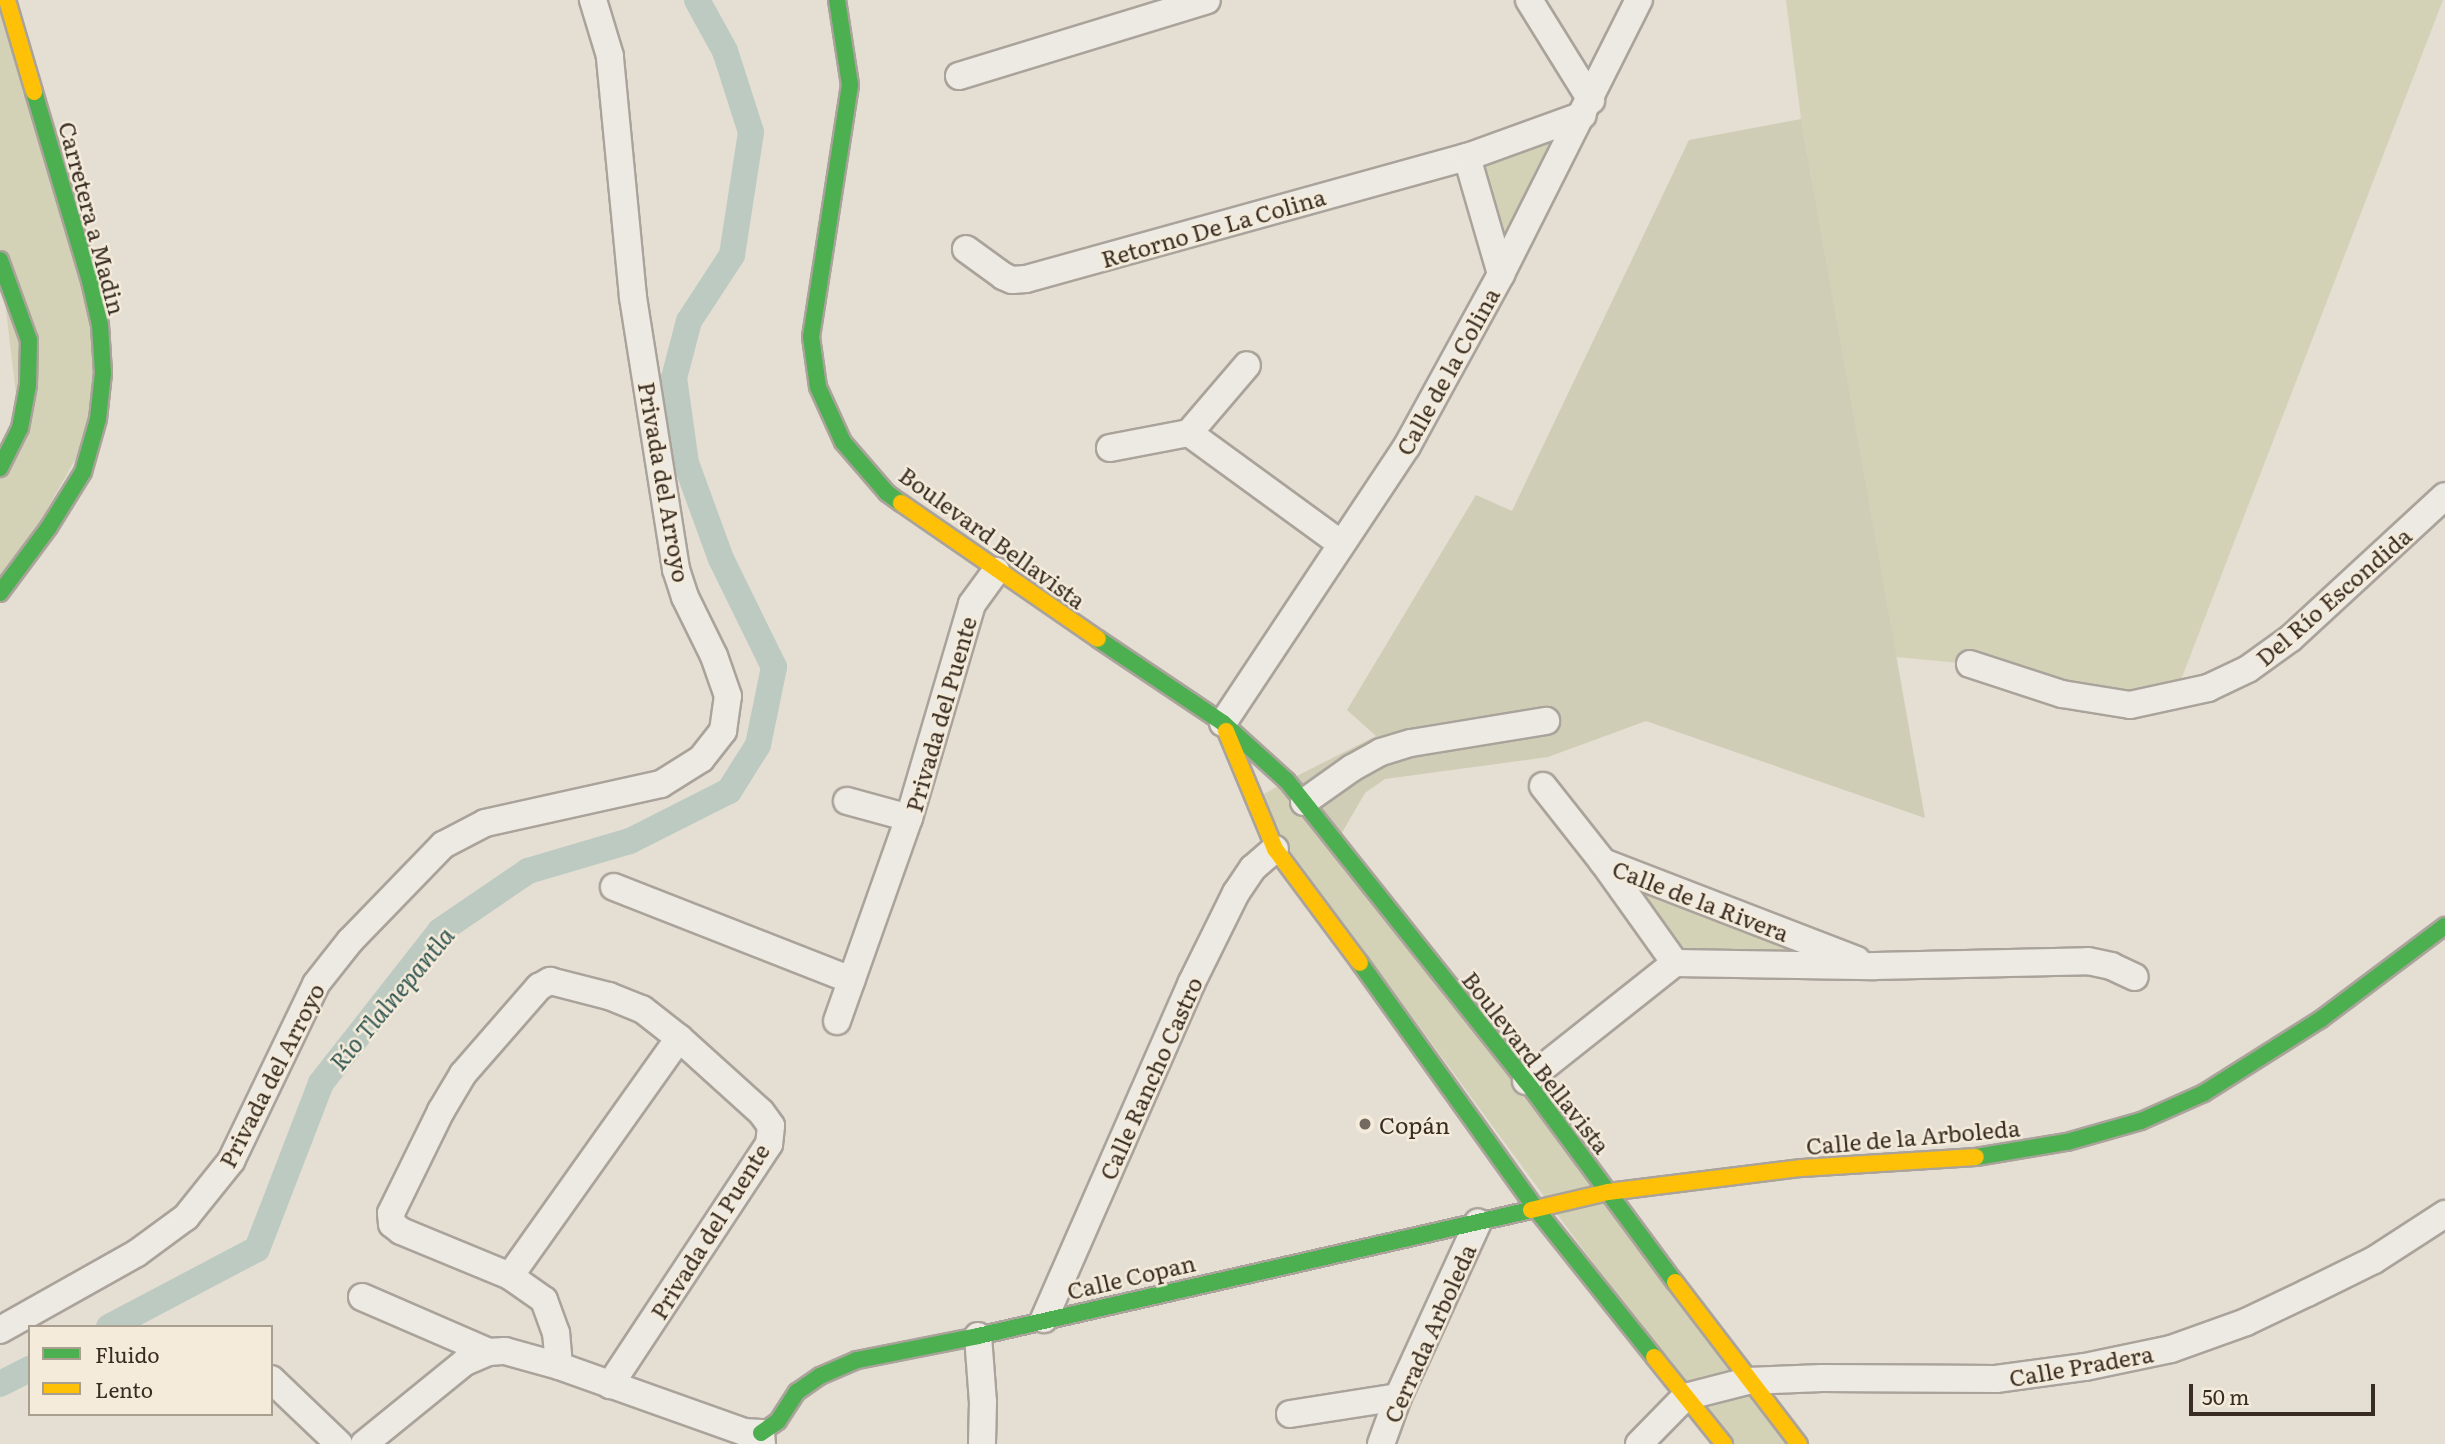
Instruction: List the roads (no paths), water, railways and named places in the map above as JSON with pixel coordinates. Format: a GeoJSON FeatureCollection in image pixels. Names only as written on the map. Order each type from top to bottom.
{"type":"FeatureCollection","features":[{"type":"Feature","properties":{"kind":"main road","name":"Carretera a Madin"},"geometry":{"type":"LineString","coordinates":[[1,593],[49,527],[83,472],[98,419],[103,373],[100,325],[90,281],[7,0]]}},
{"type":"Feature","properties":{"kind":"main road","name":"Boulevard Bellavista"},"geometry":{"type":"LineString","coordinates":[[837,0],[850,85],[811,337],[818,387],[843,442],[887,493],[996,571],[1223,723],[1287,781],[1526,1082],[1748,1381],[1799,1444]]}},
{"type":"Feature","properties":{"kind":"main road"},"geometry":{"type":"LineString","coordinates":[[0,261],[29,340],[28,384],[20,428],[0,468]]}},
{"type":"Feature","properties":{"kind":"main road"},"geometry":{"type":"LineString","coordinates":[[1,593],[3,564]]}},
{"type":"Feature","properties":{"kind":"main road"},"geometry":{"type":"LineString","coordinates":[[1223,723],[1275,849],[1371,977],[1536,1209],[1724,1444]]}},
{"type":"Feature","properties":{"kind":"main road","name":"Calle de la Arboleda"},"geometry":{"type":"LineString","coordinates":[[1536,1209],[1608,1192],[1802,1168],[1992,1156],[2067,1142],[2141,1121],[2204,1093],[2256,1063],[2321,1019],[2445,926]]}},
{"type":"Feature","properties":{"kind":"main road","name":"Calle Copan"},"geometry":{"type":"LineString","coordinates":[[761,1438],[778,1421],[797,1392],[820,1376],[857,1360],[978,1336],[1536,1209]]}},
{"type":"Feature","properties":{"kind":"street","name":"Privada del Arroyo"},"geometry":{"type":"LineString","coordinates":[[0,1330],[137,1253],[186,1217],[231,1161],[316,984],[350,941],[443,845],[485,822],[661,784],[701,759],[723,731],[728,696],[714,656],[685,597],[676,569],[633,297],[610,56],[593,0]]}},
{"type":"Feature","properties":{"kind":"street"},"geometry":{"type":"LineString","coordinates":[[959,76],[1207,0]]}},
{"type":"Feature","properties":{"kind":"street"},"geometry":{"type":"LineString","coordinates":[[1530,0],[1587,107]]}},
{"type":"Feature","properties":{"kind":"street","name":"Calle de la Colina"},"geometry":{"type":"LineString","coordinates":[[1223,723],[1407,446],[1501,274],[1639,0]]}},
{"type":"Feature","properties":{"kind":"street","name":"Retorno De La Colina"},"geometry":{"type":"LineString","coordinates":[[966,248],[1003,276],[1012,280],[1026,279],[1467,157],[1587,107]]}},
{"type":"Feature","properties":{"kind":"street"},"geometry":{"type":"LineString","coordinates":[[1467,157],[1501,274]]}},
{"type":"Feature","properties":{"kind":"street"},"geometry":{"type":"LineString","coordinates":[[1110,448],[1189,433],[1247,365]]}},
{"type":"Feature","properties":{"kind":"street"},"geometry":{"type":"LineString","coordinates":[[1189,433],[1341,544]]}},
{"type":"Feature","properties":{"kind":"street","name":"Del Río Escondida"},"geometry":{"type":"LineString","coordinates":[[1970,664],[2062,694],[2130,705],[2208,688],[2248,669],[2291,638],[2445,496]]}},
{"type":"Feature","properties":{"kind":"street","name":"Privada del Puente"},"geometry":{"type":"LineString","coordinates":[[837,1021],[909,818],[972,604],[996,571]]}},
{"type":"Feature","properties":{"kind":"street"},"geometry":{"type":"LineString","coordinates":[[1304,802],[1352,768],[1381,752],[1411,743],[1546,720]]}},
{"type":"Feature","properties":{"kind":"street"},"geometry":{"type":"LineString","coordinates":[[1543,786],[1603,862]]}},
{"type":"Feature","properties":{"kind":"street"},"geometry":{"type":"LineString","coordinates":[[847,801],[909,818]]}},
{"type":"Feature","properties":{"kind":"street","name":"Calle Rancho Castro"},"geometry":{"type":"LineString","coordinates":[[1044,1319],[1191,985],[1236,893],[1253,868],[1275,849]]}},
{"type":"Feature","properties":{"kind":"street","name":"Calle de la Rivera"},"geometry":{"type":"LineString","coordinates":[[1603,862],[1675,963],[1875,967],[2088,961],[2111,966],[2135,977]]}},
{"type":"Feature","properties":{"kind":"street","name":"Calle de la Rivera"},"geometry":{"type":"LineString","coordinates":[[1603,862],[1875,967]]}},
{"type":"Feature","properties":{"kind":"street"},"geometry":{"type":"LineString","coordinates":[[614,887],[851,980]]}},
{"type":"Feature","properties":{"kind":"street"},"geometry":{"type":"LineString","coordinates":[[1526,1082],[1675,963]]}},
{"type":"Feature","properties":{"kind":"street","name":"Privada del Puente"},"geometry":{"type":"LineString","coordinates":[[510,1276],[401,1231],[392,1224],[391,1213],[441,1111],[463,1074],[539,987],[550,981],[609,996],[642,1009],[679,1038],[761,1112],[771,1126],[769,1144],[610,1385]]}},
{"type":"Feature","properties":{"kind":"street"},"geometry":{"type":"LineString","coordinates":[[559,1366],[556,1333],[544,1300],[510,1276],[679,1038]]}},
{"type":"Feature","properties":{"kind":"street","name":"Calle Pradera"},"geometry":{"type":"LineString","coordinates":[[1685,1397],[1748,1381],[1822,1378],[1996,1379],[2085,1367],[2171,1349],[2246,1322],[2374,1260],[2445,1214]]}},
{"type":"Feature","properties":{"kind":"street","name":"Cerrada Arboleda"},"geometry":{"type":"LineString","coordinates":[[1381,1444],[1385,1399],[1479,1222]]}},
{"type":"Feature","properties":{"kind":"street"},"geometry":{"type":"LineString","coordinates":[[362,1297],[489,1352],[523,1354],[761,1438]]}},
{"type":"Feature","properties":{"kind":"street"},"geometry":{"type":"LineString","coordinates":[[978,1336],[983,1402],[982,1444]]}},
{"type":"Feature","properties":{"kind":"street"},"geometry":{"type":"LineString","coordinates":[[364,1444],[445,1376],[489,1352]]}},
{"type":"Feature","properties":{"kind":"street"},"geometry":{"type":"LineString","coordinates":[[273,1381],[339,1444]]}},
{"type":"Feature","properties":{"kind":"street"},"geometry":{"type":"LineString","coordinates":[[1639,1444],[1685,1397]]}},
{"type":"Feature","properties":{"kind":"street"},"geometry":{"type":"LineString","coordinates":[[1290,1414],[1385,1399]]}},
{"type":"Feature","properties":{"kind":"waterway","name":"Río Tlalnepantla"},"geometry":{"type":"LineString","coordinates":[[113,1325],[257,1249],[321,1083],[440,931],[528,871],[630,841],[729,791],[758,745],[774,667],[721,559],[686,463],[674,378],[689,321],[732,255],[751,132],[725,51],[697,0]]}},
{"type":"Feature","properties":{"kind":"waterway","name":"Río Tlalnepantla"},"geometry":{"type":"LineString","coordinates":[[0,1384],[28,1370]]}},
{"type":"Feature","properties":{"kind":"place","name":"Copán"},"geometry":{"type":"Point","coordinates":[1365,1124]}}]}
